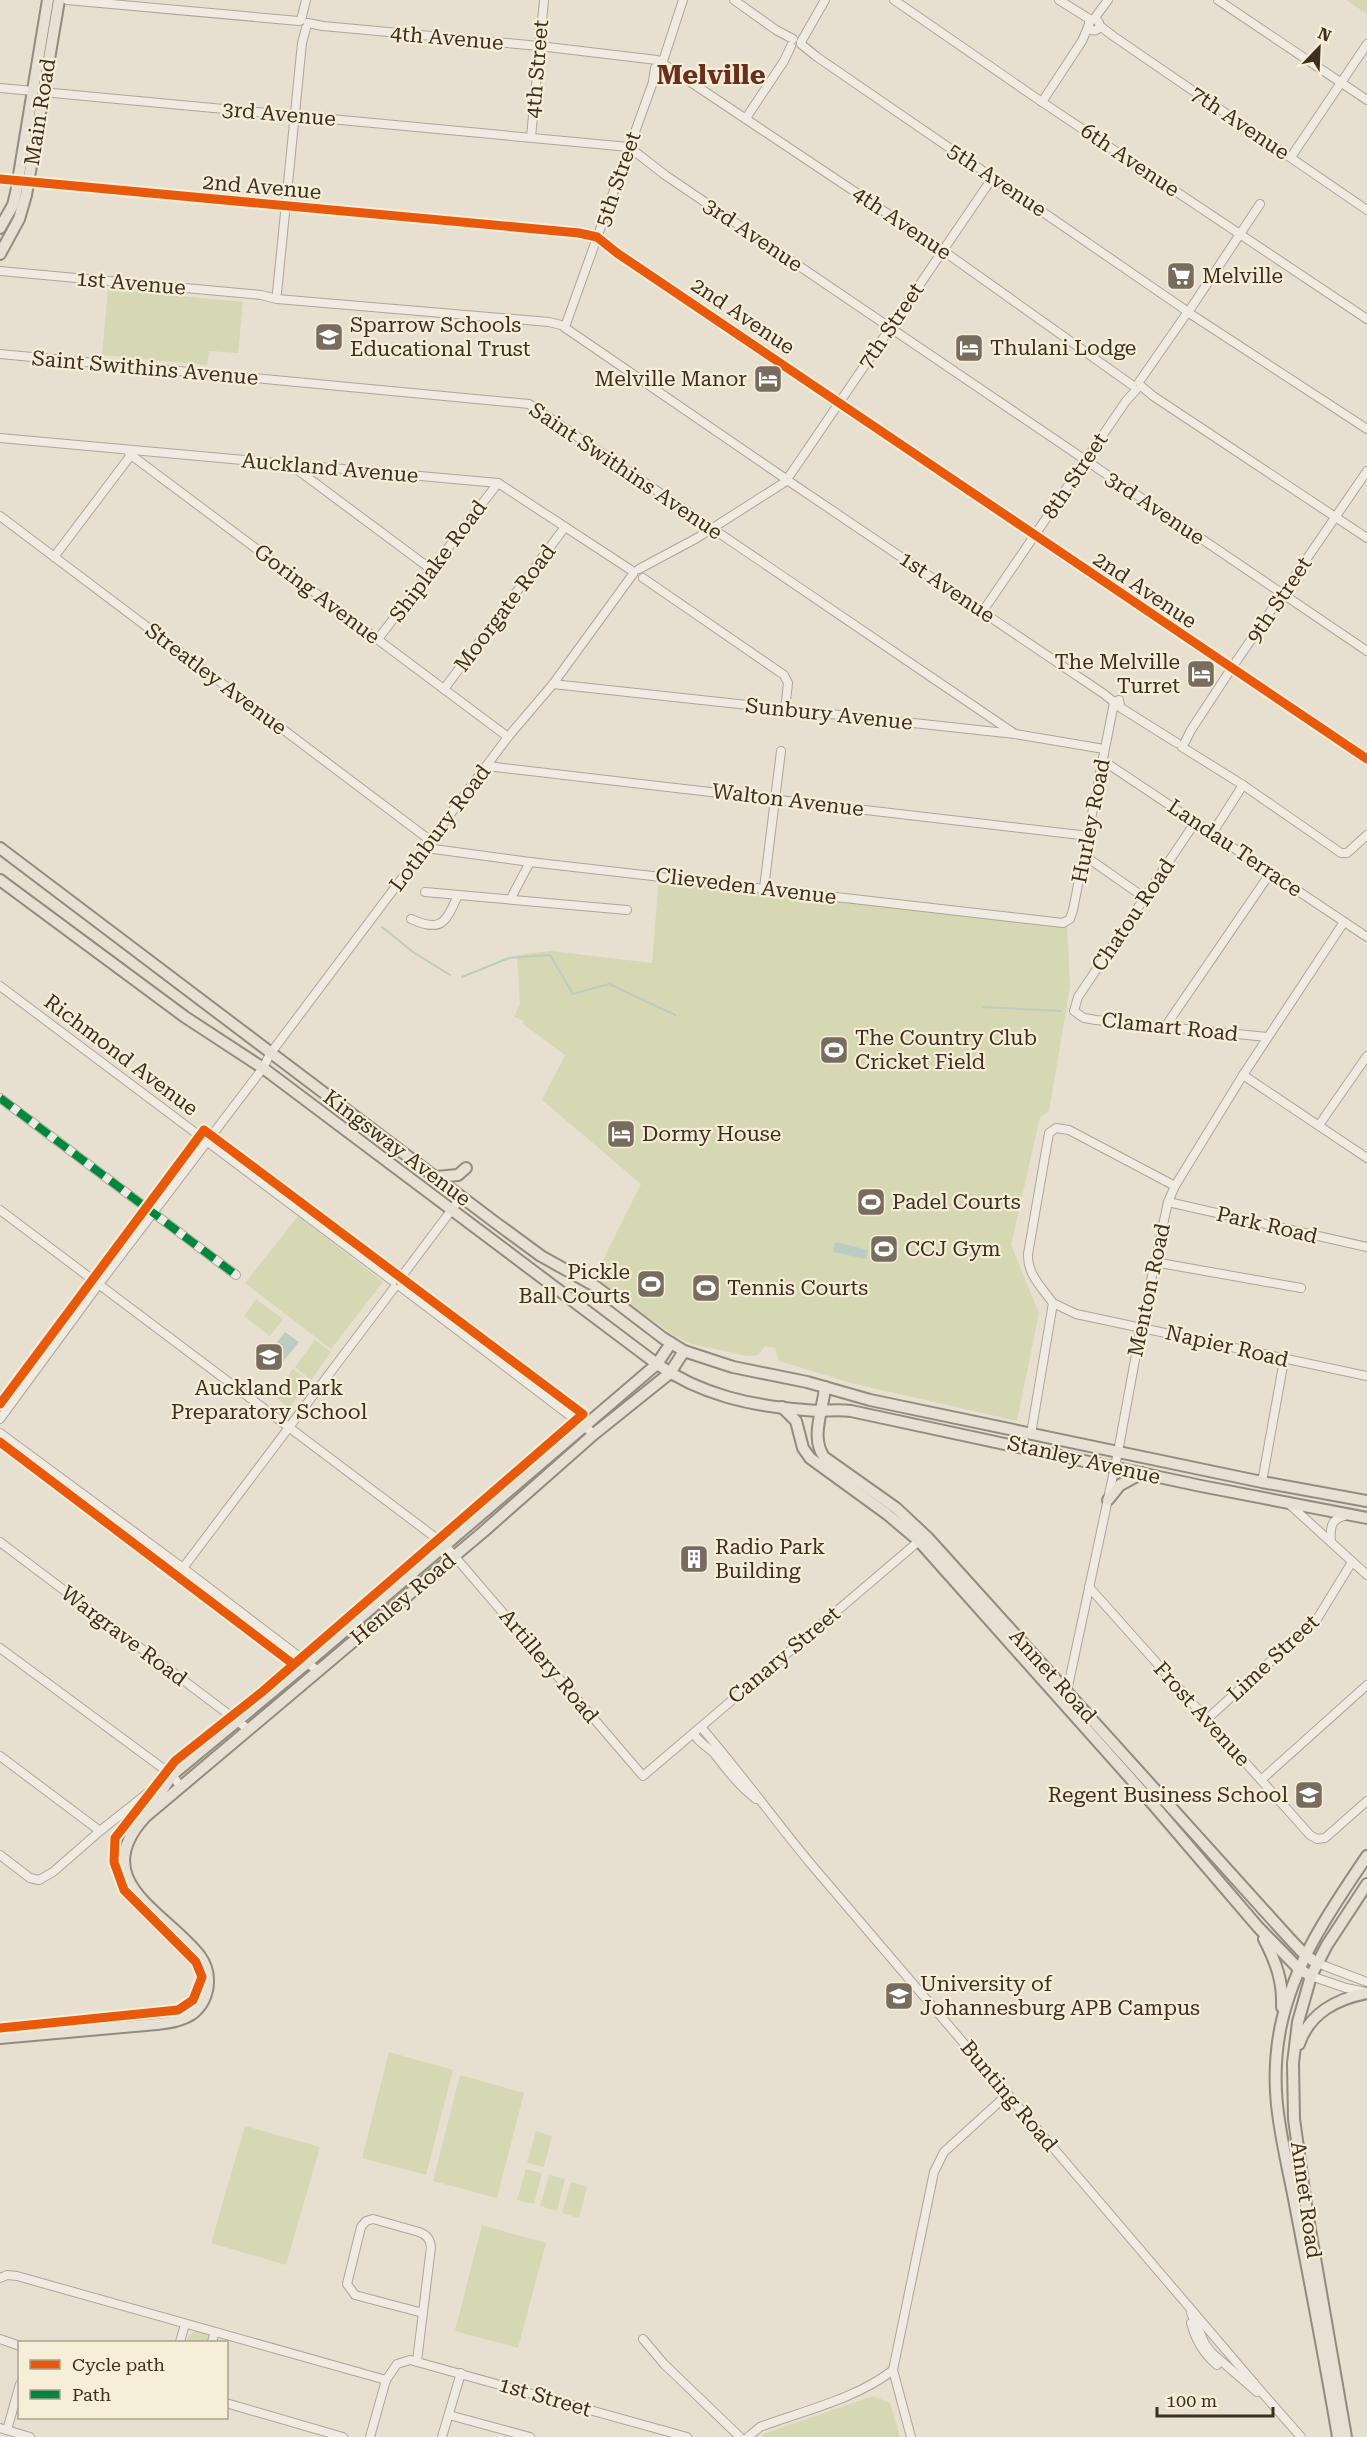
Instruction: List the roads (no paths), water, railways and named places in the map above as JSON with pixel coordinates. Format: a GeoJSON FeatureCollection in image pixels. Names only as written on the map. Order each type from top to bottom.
{"type":"FeatureCollection","features":[{"type":"Feature","properties":{"kind":"main road","name":"Main Road"},"geometry":{"type":"LineString","coordinates":[[0,254],[19,219],[38,92],[48,0]]}},
{"type":"Feature","properties":{"kind":"main road","name":"Main Road"},"geometry":{"type":"LineString","coordinates":[[38,92],[59,0]]}},
{"type":"Feature","properties":{"kind":"main road","name":"Main Road"},"geometry":{"type":"LineString","coordinates":[[0,228],[23,182]]}},
{"type":"Feature","properties":{"kind":"main road","name":"Kingsway Avenue"},"geometry":{"type":"LineString","coordinates":[[0,848],[187,988],[270,1054],[541,1256],[595,1286],[671,1343],[684,1351],[733,1367],[825,1387]]}},
{"type":"Feature","properties":{"kind":"main road","name":"Kingsway Avenue"},"geometry":{"type":"LineString","coordinates":[[0,879],[185,1017],[263,1068],[670,1373],[717,1395],[782,1407],[822,1411]]}},
{"type":"Feature","properties":{"kind":"main road"},"geometry":{"type":"LineString","coordinates":[[436,1177],[458,1175],[466,1168]]}},
{"type":"Feature","properties":{"kind":"main road","name":"Henley Road"},"geometry":{"type":"LineString","coordinates":[[145,1817],[169,1780],[236,1720],[306,1664],[657,1364],[671,1343]]}},
{"type":"Feature","properties":{"kind":"main road","name":"Henley Road"},"geometry":{"type":"LineString","coordinates":[[145,1817],[594,1434],[670,1373],[684,1351]]}},
{"type":"Feature","properties":{"kind":"main road","name":"Stanley Avenue"},"geometry":{"type":"LineString","coordinates":[[825,1387],[870,1400],[1031,1434],[1262,1482],[1367,1501]]}},
{"type":"Feature","properties":{"kind":"main road","name":"Annet Road"},"geometry":{"type":"LineString","coordinates":[[825,1387],[816,1436],[818,1447],[824,1457],[896,1508],[1065,1697],[1305,1954],[1317,1963]]}},
{"type":"Feature","properties":{"kind":"main road","name":"Annet Road"},"geometry":{"type":"LineString","coordinates":[[782,1407],[796,1421],[803,1448],[813,1462],[923,1539]]}},
{"type":"Feature","properties":{"kind":"main road","name":"Stanley Avenue"},"geometry":{"type":"LineString","coordinates":[[822,1411],[851,1411],[1367,1518]]}},
{"type":"Feature","properties":{"kind":"main road"},"geometry":{"type":"LineString","coordinates":[[1108,1500],[1120,1485],[1142,1473]]}},
{"type":"Feature","properties":{"kind":"main road","name":"Annet Road"},"geometry":{"type":"LineString","coordinates":[[1065,1697],[1258,1927],[1299,1970],[1311,1976],[1298,2022],[1293,2063],[1292,2100],[1324,2336]]}},
{"type":"Feature","properties":{"kind":"main road"},"geometry":{"type":"LineString","coordinates":[[0,2038],[171,2022],[192,2013],[204,1999],[208,1978],[200,1957],[138,1897],[126,1874],[124,1859],[126,1846],[132,1833],[145,1817]]}},
{"type":"Feature","properties":{"kind":"main road"},"geometry":{"type":"LineString","coordinates":[[1299,1970],[1325,1918],[1367,1856]]}},
{"type":"Feature","properties":{"kind":"main road"},"geometry":{"type":"LineString","coordinates":[[1311,1976],[1367,1884]]}},
{"type":"Feature","properties":{"kind":"main road"},"geometry":{"type":"LineString","coordinates":[[1258,1927],[1278,1967],[1282,1993],[1281,2025]]}},
{"type":"Feature","properties":{"kind":"main road","name":"Annet Road"},"geometry":{"type":"LineString","coordinates":[[1299,1970],[1281,2025],[1275,2070],[1276,2108],[1336,2401],[1346,2437]]}},
{"type":"Feature","properties":{"kind":"main road"},"geometry":{"type":"LineString","coordinates":[[1293,2063],[1302,2036],[1317,2015],[1337,2001],[1367,1993]]}},
{"type":"Feature","properties":{"kind":"main road","name":"Annet Road"},"geometry":{"type":"LineString","coordinates":[[1336,2401],[1338,2437]]}},
{"type":"Feature","properties":{"kind":"street","name":"4th Avenue"},"geometry":{"type":"LineString","coordinates":[[67,0],[539,46],[642,58],[660,64],[746,118],[942,250],[1136,386],[1367,538]]}},
{"type":"Feature","properties":{"kind":"street","name":"4th Street"},"geometry":{"type":"LineString","coordinates":[[531,137],[544,0]]}},
{"type":"Feature","properties":{"kind":"street","name":"5th Street"},"geometry":{"type":"LineString","coordinates":[[564,324],[571,311],[628,147],[683,0]]}},
{"type":"Feature","properties":{"kind":"street","name":"5th Avenue"},"geometry":{"type":"LineString","coordinates":[[734,0],[1202,320],[1367,429]]}},
{"type":"Feature","properties":{"kind":"street"},"geometry":{"type":"LineString","coordinates":[[746,118],[825,0]]}},
{"type":"Feature","properties":{"kind":"street","name":"6th Avenue"},"geometry":{"type":"LineString","coordinates":[[894,0],[1042,102],[1367,318]]}},
{"type":"Feature","properties":{"kind":"street","name":"7th Avenue"},"geometry":{"type":"LineString","coordinates":[[1059,0],[1367,210]]}},
{"type":"Feature","properties":{"kind":"street"},"geometry":{"type":"LineString","coordinates":[[1042,102],[1108,0]]}},
{"type":"Feature","properties":{"kind":"street"},"geometry":{"type":"LineString","coordinates":[[1218,0],[1367,100]]}},
{"type":"Feature","properties":{"kind":"street"},"geometry":{"type":"LineString","coordinates":[[278,296],[305,3]]}},
{"type":"Feature","properties":{"kind":"street"},"geometry":{"type":"LineString","coordinates":[[1291,157],[1367,44]]}},
{"type":"Feature","properties":{"kind":"street","name":"3rd Avenue"},"geometry":{"type":"LineString","coordinates":[[0,88],[628,147],[675,182],[1367,651]]}},
{"type":"Feature","properties":{"kind":"street","name":"7th Street"},"geometry":{"type":"LineString","coordinates":[[786,479],[993,177]]}},
{"type":"Feature","properties":{"kind":"street","name":"2nd Avenue"},"geometry":{"type":"LineString","coordinates":[[0,179],[579,233],[597,237],[617,253],[1034,537],[1367,759]]}},
{"type":"Feature","properties":{"kind":"street","name":"8th Street"},"geometry":{"type":"LineString","coordinates":[[983,611],[1188,310],[1200,296],[1260,204]]}},
{"type":"Feature","properties":{"kind":"street","name":"1st Avenue"},"geometry":{"type":"LineString","coordinates":[[0,271],[564,324],[786,479],[1129,712],[1182,743],[1192,753],[1243,785],[1341,853],[1347,853],[1367,835]]}},
{"type":"Feature","properties":{"kind":"street","name":"Saint Swithins Avenue"},"geometry":{"type":"LineString","coordinates":[[0,354],[529,404],[1015,734]]}},
{"type":"Feature","properties":{"kind":"street","name":"Auckland Avenue"},"geometry":{"type":"LineString","coordinates":[[0,438],[129,452],[498,483],[638,574],[784,675],[788,683],[785,710]]}},
{"type":"Feature","properties":{"kind":"street"},"geometry":{"type":"LineString","coordinates":[[54,556],[129,452]]}},
{"type":"Feature","properties":{"kind":"street","name":"Goring Avenue"},"geometry":{"type":"LineString","coordinates":[[129,452],[508,737]]}},
{"type":"Feature","properties":{"kind":"street"},"geometry":{"type":"LineString","coordinates":[[291,465],[432,570]]}},
{"type":"Feature","properties":{"kind":"street","name":"9th Street"},"geometry":{"type":"LineString","coordinates":[[1182,743],[1367,471]]}},
{"type":"Feature","properties":{"kind":"street","name":"Lothbury Road"},"geometry":{"type":"LineString","coordinates":[[0,1419],[263,1068],[270,1054],[508,737],[553,684],[621,590],[657,561],[765,495],[786,479]]}},
{"type":"Feature","properties":{"kind":"street","name":"Shiplake Road"},"geometry":{"type":"LineString","coordinates":[[378,639],[498,483]]}},
{"type":"Feature","properties":{"kind":"street","name":"Streatley Avenue"},"geometry":{"type":"LineString","coordinates":[[0,516],[429,845]]}},
{"type":"Feature","properties":{"kind":"street","name":"Moorgate Road"},"geometry":{"type":"LineString","coordinates":[[444,689],[565,527]]}},
{"type":"Feature","properties":{"kind":"street","name":"Sunbury Avenue"},"geometry":{"type":"LineString","coordinates":[[553,684],[1015,734],[1104,748]]}},
{"type":"Feature","properties":{"kind":"street","name":"Hurley Road"},"geometry":{"type":"LineString","coordinates":[[1067,922],[1073,910],[1089,836],[1104,748],[1117,703]]}},
{"type":"Feature","properties":{"kind":"street"},"geometry":{"type":"LineString","coordinates":[[764,888],[781,751]]}},
{"type":"Feature","properties":{"kind":"street","name":"Landau Terrace"},"geometry":{"type":"LineString","coordinates":[[1102,760],[1367,937]]}},
{"type":"Feature","properties":{"kind":"street","name":"Walton Avenue"},"geometry":{"type":"LineString","coordinates":[[487,766],[1089,836]]}},
{"type":"Feature","properties":{"kind":"street"},"geometry":{"type":"LineString","coordinates":[[1213,832],[1243,785]]}},
{"type":"Feature","properties":{"kind":"street","name":"Chatou Road"},"geometry":{"type":"LineString","coordinates":[[1074,1011],[1078,997],[1196,821]]}},
{"type":"Feature","properties":{"kind":"street","name":"Clieveden Avenue"},"geometry":{"type":"LineString","coordinates":[[429,845],[530,862],[1067,922]]}},
{"type":"Feature","properties":{"kind":"street"},"geometry":{"type":"LineString","coordinates":[[1085,856],[1145,897]]}},
{"type":"Feature","properties":{"kind":"street"},"geometry":{"type":"LineString","coordinates":[[511,898],[530,862]]}},
{"type":"Feature","properties":{"kind":"street"},"geometry":{"type":"LineString","coordinates":[[1165,1027],[1271,872]]}},
{"type":"Feature","properties":{"kind":"street"},"geometry":{"type":"LineString","coordinates":[[425,892],[627,910]]}},
{"type":"Feature","properties":{"kind":"street"},"geometry":{"type":"LineString","coordinates":[[411,919],[426,926],[442,923],[449,916],[458,895]]}},
{"type":"Feature","properties":{"kind":"street","name":"Menton Road"},"geometry":{"type":"LineString","coordinates":[[1065,1697],[1119,1452],[1141,1327],[1168,1202],[1175,1186],[1243,1075],[1344,922]]}},
{"type":"Feature","properties":{"kind":"street","name":"Richmond Avenue"},"geometry":{"type":"LineString","coordinates":[[0,986],[594,1434]]}},
{"type":"Feature","properties":{"kind":"street","name":"Clamart Road"},"geometry":{"type":"LineString","coordinates":[[1074,1011],[1083,1018],[1096,1020],[1268,1037]]}},
{"type":"Feature","properties":{"kind":"street"},"geometry":{"type":"LineString","coordinates":[[1319,1125],[1367,1056]]}},
{"type":"Feature","properties":{"kind":"street"},"geometry":{"type":"LineString","coordinates":[[1243,1075],[1367,1158]]}},
{"type":"Feature","properties":{"kind":"street"},"geometry":{"type":"LineString","coordinates":[[0,1098],[236,1275]]}},
{"type":"Feature","properties":{"kind":"street"},"geometry":{"type":"LineString","coordinates":[[1031,1434],[1053,1303],[1032,1274],[1028,1263],[1049,1133],[1056,1128],[1069,1130],[1175,1186]]}},
{"type":"Feature","properties":{"kind":"street"},"geometry":{"type":"LineString","coordinates":[[183,1568],[462,1196]]}},
{"type":"Feature","properties":{"kind":"street","name":"Park Road"},"geometry":{"type":"LineString","coordinates":[[1168,1202],[1367,1247]]}},
{"type":"Feature","properties":{"kind":"street","name":"Artillery Road"},"geometry":{"type":"LineString","coordinates":[[0,1210],[444,1544],[643,1776]]}},
{"type":"Feature","properties":{"kind":"street"},"geometry":{"type":"LineString","coordinates":[[1154,1262],[1301,1288]]}},
{"type":"Feature","properties":{"kind":"street","name":"Napier Road"},"geometry":{"type":"LineString","coordinates":[[1053,1303],[1076,1314],[1367,1376]]}},
{"type":"Feature","properties":{"kind":"street"},"geometry":{"type":"LineString","coordinates":[[1262,1482],[1284,1360]]}},
{"type":"Feature","properties":{"kind":"street"},"geometry":{"type":"LineString","coordinates":[[0,1433],[318,1671]]}},
{"type":"Feature","properties":{"kind":"street"},"geometry":{"type":"LineString","coordinates":[[1288,1503],[1367,1575]]}},
{"type":"Feature","properties":{"kind":"street"},"geometry":{"type":"LineString","coordinates":[[1331,1542],[1332,1523],[1337,1517],[1348,1515]]}},
{"type":"Feature","properties":{"kind":"street","name":"Canary Street"},"geometry":{"type":"LineString","coordinates":[[643,1776],[923,1539]]}},
{"type":"Feature","properties":{"kind":"street","name":"Wargrave Road"},"geometry":{"type":"LineString","coordinates":[[0,1542],[248,1729]]}},
{"type":"Feature","properties":{"kind":"street","name":"Lime Street"},"geometry":{"type":"LineString","coordinates":[[1206,1720],[1317,1619],[1352,1562]]}},
{"type":"Feature","properties":{"kind":"street","name":"Frost Avenue"},"geometry":{"type":"LineString","coordinates":[[1089,1587],[1310,1835],[1317,1839],[1329,1836],[1367,1801]]}},
{"type":"Feature","properties":{"kind":"street"},"geometry":{"type":"LineString","coordinates":[[0,1648],[169,1780],[181,1786]]}},
{"type":"Feature","properties":{"kind":"street"},"geometry":{"type":"LineString","coordinates":[[1261,1780],[1367,1685]]}},
{"type":"Feature","properties":{"kind":"street","name":"Bunting Road"},"geometry":{"type":"LineString","coordinates":[[700,1727],[734,1765],[761,1804],[1187,2304],[1226,2355],[1301,2437]]}},
{"type":"Feature","properties":{"kind":"street","name":"Bunting Road"},"geometry":{"type":"LineString","coordinates":[[694,1734],[738,1783],[761,1804]]}},
{"type":"Feature","properties":{"kind":"street"},"geometry":{"type":"LineString","coordinates":[[0,1755],[100,1831]]}},
{"type":"Feature","properties":{"kind":"street","name":"Henley Road"},"geometry":{"type":"LineString","coordinates":[[0,1856],[37,1880],[53,1872],[154,1788],[169,1780]]}},
{"type":"Feature","properties":{"kind":"street"},"geometry":{"type":"LineString","coordinates":[[1317,1963],[1367,1983]]}},
{"type":"Feature","properties":{"kind":"street"},"geometry":{"type":"LineString","coordinates":[[1311,1976],[1367,1993]]}},
{"type":"Feature","properties":{"kind":"street"},"geometry":{"type":"LineString","coordinates":[[911,2437],[893,2370],[934,2172],[944,2152],[1008,2094]]}},
{"type":"Feature","properties":{"kind":"street"},"geometry":{"type":"LineString","coordinates":[[417,2361],[423,2313],[431,2247],[429,2239],[423,2234],[376,2220],[366,2221],[361,2227],[347,2284],[348,2289],[355,2295],[423,2313]]}},
{"type":"Feature","properties":{"kind":"street"},"geometry":{"type":"LineString","coordinates":[[0,2278],[8,2275],[17,2276],[386,2380],[370,2437]]}},
{"type":"Feature","properties":{"kind":"street","name":"Bunting Road"},"geometry":{"type":"LineString","coordinates":[[1187,2304],[1207,2347],[1254,2389],[1295,2437]]}},
{"type":"Feature","properties":{"kind":"street"},"geometry":{"type":"LineString","coordinates":[[181,2341],[185,2324]]}},
{"type":"Feature","properties":{"kind":"street"},"geometry":{"type":"LineString","coordinates":[[213,2341],[215,2332]]}},
{"type":"Feature","properties":{"kind":"street"},"geometry":{"type":"LineString","coordinates":[[0,2339],[18,2345]]}},
{"type":"Feature","properties":{"kind":"street"},"geometry":{"type":"LineString","coordinates":[[643,2339],[663,2364],[740,2437]]}},
{"type":"Feature","properties":{"kind":"street","name":"1st Street"},"geometry":{"type":"LineString","coordinates":[[386,2380],[392,2369],[404,2361],[417,2361],[687,2437]]}},
{"type":"Feature","properties":{"kind":"street"},"geometry":{"type":"LineString","coordinates":[[748,2437],[760,2427],[878,2382],[893,2370]]}},
{"type":"Feature","properties":{"kind":"street"},"geometry":{"type":"LineString","coordinates":[[442,2437],[461,2373]]}},
{"type":"Feature","properties":{"kind":"street"},"geometry":{"type":"LineString","coordinates":[[18,2389],[3,2429],[30,2437]]}},
{"type":"Feature","properties":{"kind":"street"},"geometry":{"type":"LineString","coordinates":[[228,2404],[344,2437]]}},
{"type":"Feature","properties":{"kind":"street"},"geometry":{"type":"LineString","coordinates":[[449,2415],[530,2437]]}},
{"type":"Feature","properties":{"kind":"waterway"},"geometry":{"type":"LineString","coordinates":[[382,927],[413,952],[450,975]]}},
{"type":"Feature","properties":{"kind":"waterway"},"geometry":{"type":"LineString","coordinates":[[462,977],[509,958],[550,955],[573,994],[609,984],[675,1015]]}},
{"type":"Feature","properties":{"kind":"waterway"},"geometry":{"type":"LineString","coordinates":[[983,1007],[1061,1011]]}},
{"type":"Feature","properties":{"kind":"place","name":"Melville"},"geometry":{"type":"Point","coordinates":[1181,276]}},
{"type":"Feature","properties":{"kind":"place","name":"Sparrow Schools Educational Trust"},"geometry":{"type":"Point","coordinates":[329,337]}},
{"type":"Feature","properties":{"kind":"place","name":"Thulani Lodge"},"geometry":{"type":"Point","coordinates":[969,348]}},
{"type":"Feature","properties":{"kind":"place","name":"Melville Manor"},"geometry":{"type":"Point","coordinates":[768,379]}},
{"type":"Feature","properties":{"kind":"place","name":"The Melville Turret"},"geometry":{"type":"Point","coordinates":[1201,674]}},
{"type":"Feature","properties":{"kind":"place","name":"The Country Club Cricket Field"},"geometry":{"type":"Point","coordinates":[834,1050]}},
{"type":"Feature","properties":{"kind":"place","name":"Dormy House"},"geometry":{"type":"Point","coordinates":[621,1134]}},
{"type":"Feature","properties":{"kind":"place","name":"Padel Courts"},"geometry":{"type":"Point","coordinates":[871,1202]}},
{"type":"Feature","properties":{"kind":"place","name":"CCJ Gym"},"geometry":{"type":"Point","coordinates":[884,1249]}},
{"type":"Feature","properties":{"kind":"place","name":"Pickle Ball Courts"},"geometry":{"type":"Point","coordinates":[651,1284]}},
{"type":"Feature","properties":{"kind":"place","name":"Tennis Courts"},"geometry":{"type":"Point","coordinates":[706,1288]}},
{"type":"Feature","properties":{"kind":"place","name":"Auckland Park Preparatory School"},"geometry":{"type":"Point","coordinates":[269,1357]}},
{"type":"Feature","properties":{"kind":"place","name":"Radio Park Building"},"geometry":{"type":"Point","coordinates":[694,1559]}},
{"type":"Feature","properties":{"kind":"place","name":"Regent Business School"},"geometry":{"type":"Point","coordinates":[1309,1795]}},
{"type":"Feature","properties":{"kind":"place","name":"University of Johannesburg APB Campus"},"geometry":{"type":"Point","coordinates":[899,1996]}},
{"type":"Feature","properties":{"kind":"district","name":"Melville"},"geometry":{"type":"Point","coordinates":[711,75]}}]}
